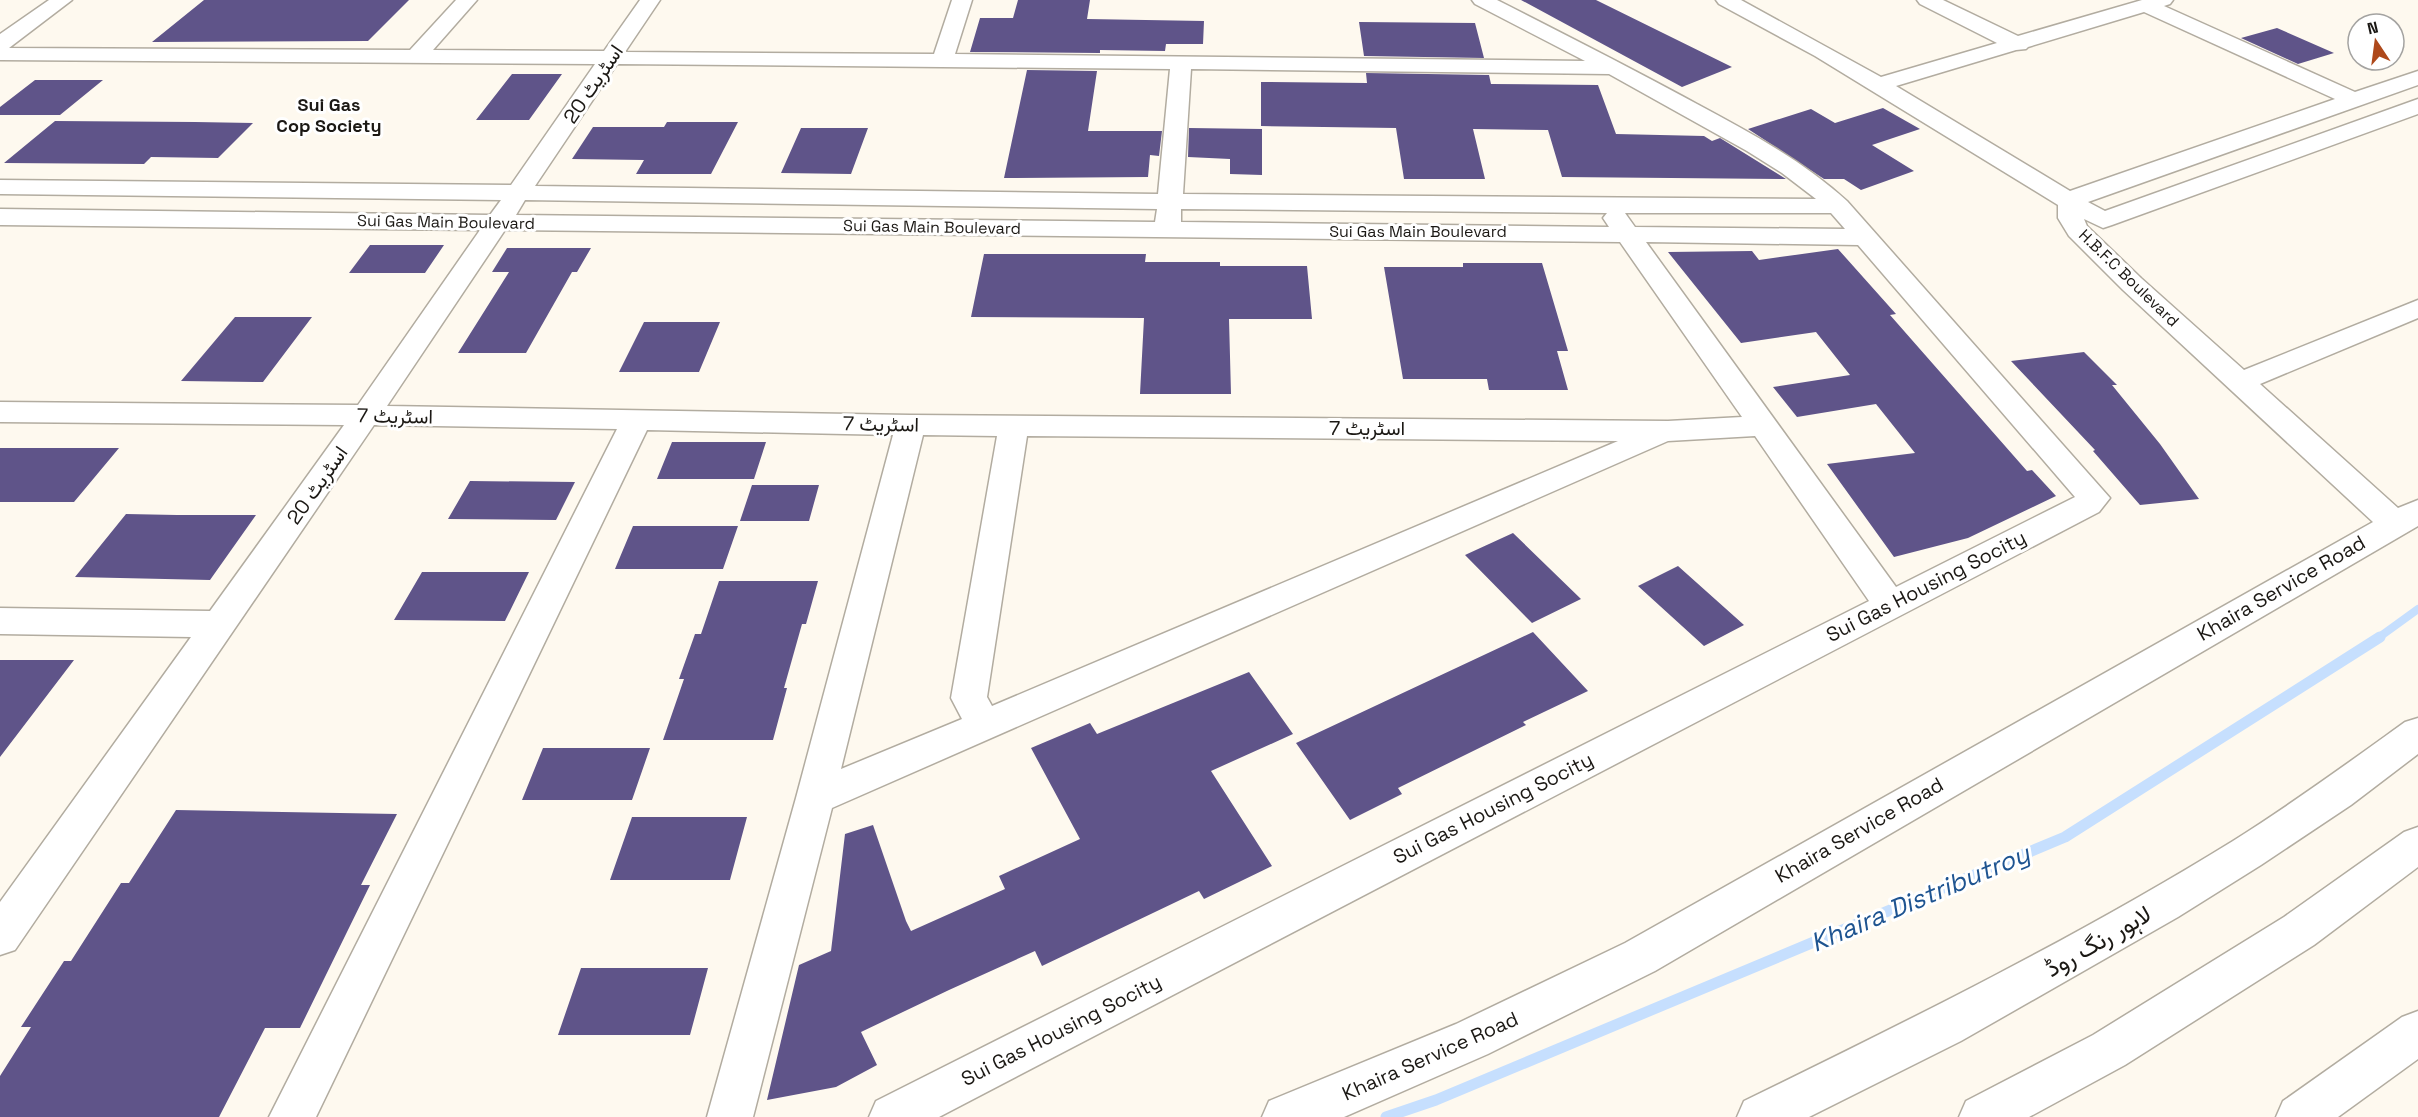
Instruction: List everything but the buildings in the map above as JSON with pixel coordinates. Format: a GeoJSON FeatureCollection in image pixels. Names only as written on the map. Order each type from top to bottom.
{"type":"FeatureCollection","features":[{"type":"Feature","properties":{"kind":"main road"},"geometry":{"type":"LineString","coordinates":[[0,44],[62,0]]}},
{"type":"Feature","properties":{"kind":"main road"},"geometry":{"type":"LineString","coordinates":[[415,58],[467,0]]}},
{"type":"Feature","properties":{"kind":"main road","name":"اسٹریٹ 20"},"geometry":{"type":"LineString","coordinates":[[7,915],[220,624],[650,0]]}},
{"type":"Feature","properties":{"kind":"main road"},"geometry":{"type":"LineString","coordinates":[[942,60],[962,0]]}},
{"type":"Feature","properties":{"kind":"main road"},"geometry":{"type":"LineString","coordinates":[[1482,0],[1615,68],[1723,128],[1812,182],[1838,206],[1864,237]]}},
{"type":"Feature","properties":{"kind":"main road"},"geometry":{"type":"LineString","coordinates":[[1726,0],[1779,26],[2070,203],[2103,220]]}},
{"type":"Feature","properties":{"kind":"main road"},"geometry":{"type":"LineString","coordinates":[[1926,0],[2019,45]]}},
{"type":"Feature","properties":{"kind":"main road"},"geometry":{"type":"LineString","coordinates":[[1877,85],[2019,45],[2155,3],[2354,100]]}},
{"type":"Feature","properties":{"kind":"main road"},"geometry":{"type":"LineString","coordinates":[[0,54],[942,60],[1615,68]]}},
{"type":"Feature","properties":{"kind":"main road"},"geometry":{"type":"LineString","coordinates":[[1168,230],[1181,63]]}},
{"type":"Feature","properties":{"kind":"main road","name":"H.B.F.C Boulevard"},"geometry":{"type":"LineString","coordinates":[[2410,516],[2098,252],[2071,221],[2068,210],[2070,203],[2086,193],[2415,81]]}},
{"type":"Feature","properties":{"kind":"main road","name":"H.B.F.C Boulevard"},"geometry":{"type":"LineString","coordinates":[[2410,516],[2255,376],[2111,241],[2101,227],[2103,220],[2418,106]]}},
{"type":"Feature","properties":{"kind":"main road","name":"Sui Gas Main Boulevard"},"geometry":{"type":"LineString","coordinates":[[0,187],[519,191],[1609,206],[1838,206]]}},
{"type":"Feature","properties":{"kind":"main road"},"geometry":{"type":"LineString","coordinates":[[1609,206],[1625,233],[1890,604]]}},
{"type":"Feature","properties":{"kind":"main road","name":"Sui Gas Main Boulevard"},"geometry":{"type":"LineString","coordinates":[[0,217],[1864,237]]}},
{"type":"Feature","properties":{"kind":"main road","name":"Sui Gas Housing Socity"},"geometry":{"type":"LineString","coordinates":[[892,1117],[2088,504],[2094,498],[1864,237]]}},
{"type":"Feature","properties":{"kind":"main road"},"geometry":{"type":"LineString","coordinates":[[2255,376],[2418,308]]}},
{"type":"Feature","properties":{"kind":"main road","name":"اسٹریٹ 7"},"geometry":{"type":"LineString","coordinates":[[0,412],[366,415],[910,425],[1668,431],[1762,426]]}},
{"type":"Feature","properties":{"kind":"main road"},"geometry":{"type":"LineString","coordinates":[[292,1117],[636,421]]}},
{"type":"Feature","properties":{"kind":"main road"},"geometry":{"type":"LineString","coordinates":[[730,1117],[815,798],[910,425]]}},
{"type":"Feature","properties":{"kind":"main road"},"geometry":{"type":"LineString","coordinates":[[983,724],[969,698],[1014,425]]}},
{"type":"Feature","properties":{"kind":"main road"},"geometry":{"type":"LineString","coordinates":[[815,798],[1668,431]]}},
{"type":"Feature","properties":{"kind":"main road","name":"Khaira Service Road"},"geometry":{"type":"LineString","coordinates":[[1285,1117],[1472,1039],[1640,957],[2410,516]]}},
{"type":"Feature","properties":{"kind":"main road"},"geometry":{"type":"LineString","coordinates":[[0,621],[220,624]]}},
{"type":"Feature","properties":{"kind":"main road","name":"لاہور رنگ روڈ"},"geometry":{"type":"LineString","coordinates":[[1760,1117],[1945,1026],[2163,904],[2247,853],[2337,793],[2418,734]]}},
{"type":"Feature","properties":{"kind":"main road"},"geometry":{"type":"LineString","coordinates":[[1982,1117],[2109,1050],[2289,937],[2418,844]]}},
{"type":"Feature","properties":{"kind":"main road"},"geometry":{"type":"LineString","coordinates":[[2299,1117],[2418,1032]]}},
{"type":"Feature","properties":{"kind":"waterway","name":"Khaira Distributroy"},"geometry":{"type":"LineString","coordinates":[[2378,638],[2418,609]]}},
{"type":"Feature","properties":{"kind":"waterway","name":"Khaira Distributroy"},"geometry":{"type":"LineString","coordinates":[[1386,1117],[1436,1100],[2065,837],[2380,637]]}},
{"type":"Feature","properties":{"kind":"district","name":"Sui Gas Cop Society"},"geometry":{"type":"Point","coordinates":[329,114]}}]}
